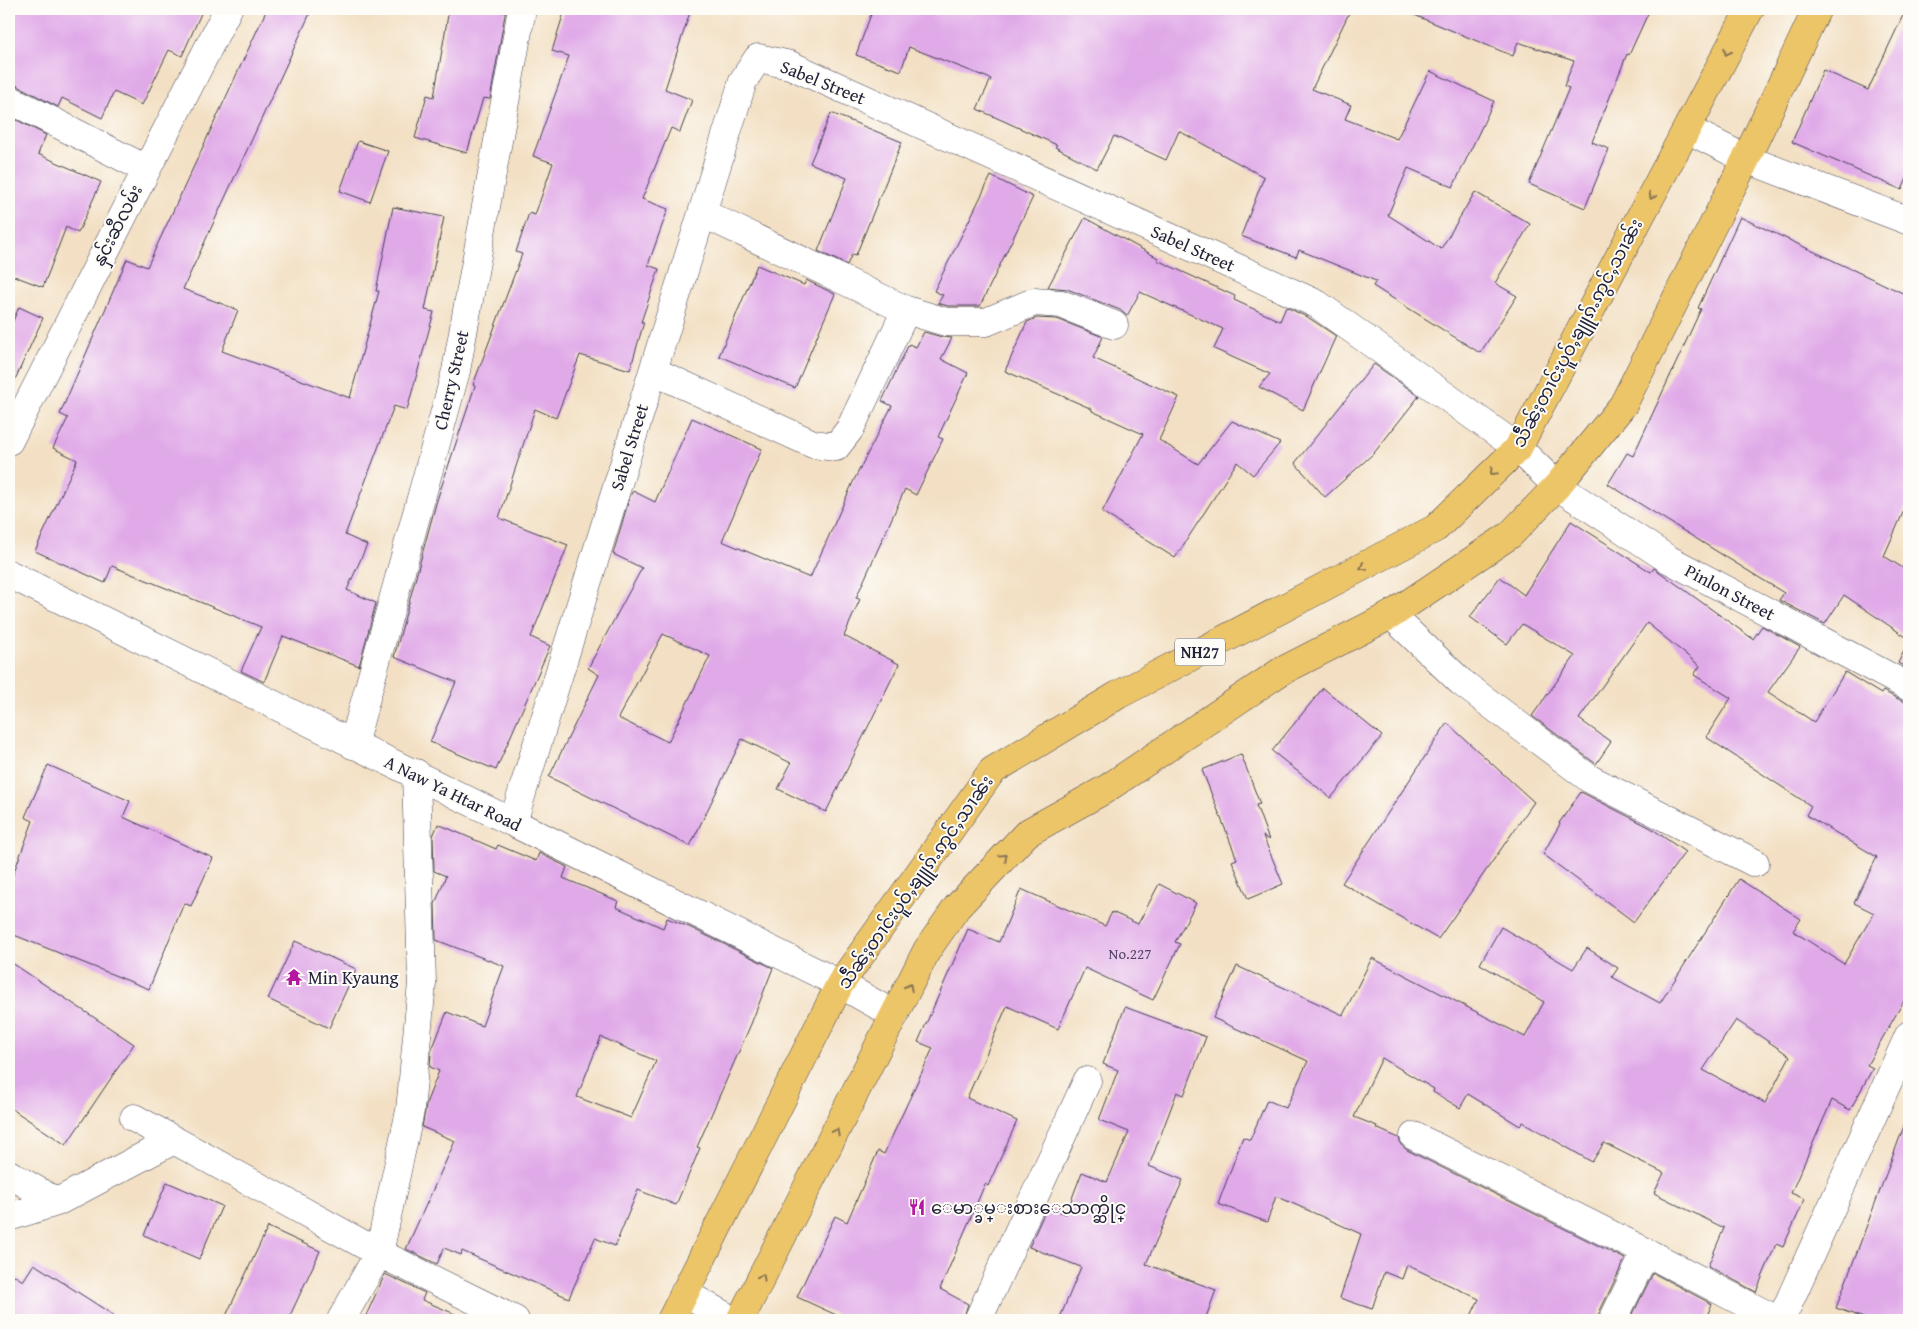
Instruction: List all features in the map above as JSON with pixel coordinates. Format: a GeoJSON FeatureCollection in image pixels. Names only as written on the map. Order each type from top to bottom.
{"type":"FeatureCollection","features":[{"type":"Feature","properties":{"kind":"highway","name":"သဵႅၼ်ႈတၢင်းပူဝ်ႇၶျူၵ်ႉဢွင်ႇသၢၼ်း"},"geometry":{"type":"LineString","coordinates":[[671,1320],[840,984],[992,771],[1118,695],[1436,528],[1518,448],[1750,9]]}},
{"type":"Feature","properties":{"kind":"highway"},"geometry":{"type":"LineString","coordinates":[[740,1320],[927,950],[957,907],[1027,833],[1106,789],[1280,672],[1391,614],[1510,535],[1557,486],[1622,405],[1746,159],[1817,9]]}},
{"type":"Feature","properties":{"kind":"street","name":"နှင်းဆီလမ်း"},"geometry":{"type":"LineString","coordinates":[[9,441],[228,9]]}},
{"type":"Feature","properties":{"kind":"street","name":"Cherry Street"},"geometry":{"type":"LineString","coordinates":[[353,745],[456,371],[522,9]]}},
{"type":"Feature","properties":{"kind":"street","name":"Sabel Street"},"geometry":{"type":"LineString","coordinates":[[513,822],[743,81],[758,58],[790,65],[1317,304],[1518,448],[1557,486]]}},
{"type":"Feature","properties":{"kind":"street"},"geometry":{"type":"LineString","coordinates":[[9,100],[146,169]]}},
{"type":"Feature","properties":{"kind":"street"},"geometry":{"type":"LineString","coordinates":[[1687,129],[1746,159],[1909,221]]}},
{"type":"Feature","properties":{"kind":"street"},"geometry":{"type":"LineString","coordinates":[[702,213],[906,310],[946,322],[986,322],[1034,302],[1061,304],[1114,325]]}},
{"type":"Feature","properties":{"kind":"street"},"geometry":{"type":"LineString","coordinates":[[653,370],[813,444],[836,447],[850,430],[906,310]]}},
{"type":"Feature","properties":{"kind":"street","name":"Pinlon Street"},"geometry":{"type":"LineString","coordinates":[[1557,486],[1668,559],[1909,687]]}},
{"type":"Feature","properties":{"kind":"street","name":"A Naw Ya Htar Road"},"geometry":{"type":"LineString","coordinates":[[9,574],[353,745],[416,773],[840,984],[895,1015]]}},
{"type":"Feature","properties":{"kind":"street"},"geometry":{"type":"LineString","coordinates":[[1391,614],[1461,682],[1590,779],[1755,863]]}},
{"type":"Feature","properties":{"kind":"street"},"geometry":{"type":"LineString","coordinates":[[341,1320],[380,1253],[410,1111],[422,983],[416,773]]}},
{"type":"Feature","properties":{"kind":"street"},"geometry":{"type":"LineString","coordinates":[[1781,1320],[1909,1035]]}},
{"type":"Feature","properties":{"kind":"street"},"geometry":{"type":"LineString","coordinates":[[978,1320],[1087,1081]]}},
{"type":"Feature","properties":{"kind":"street"},"geometry":{"type":"LineString","coordinates":[[134,1118],[380,1253],[515,1320]]}},
{"type":"Feature","properties":{"kind":"street"},"geometry":{"type":"LineString","coordinates":[[1414,1136],[1777,1320]]}},
{"type":"Feature","properties":{"kind":"street"},"geometry":{"type":"LineString","coordinates":[[9,1217],[57,1202],[174,1140]]}},
{"type":"Feature","properties":{"kind":"street"},"geometry":{"type":"LineString","coordinates":[[9,1174],[57,1202]]}},
{"type":"Feature","properties":{"kind":"street"},"geometry":{"type":"LineString","coordinates":[[1613,1320],[1646,1252]]}},
{"type":"Feature","properties":{"kind":"street"},"geometry":{"type":"LineString","coordinates":[[684,1293],[732,1320]]}},
{"type":"Feature","properties":{"kind":"building"},"geometry":{"type":"Polygon","coordinates":[[[9,9],[203,9],[182,56],[169,50],[142,105],[114,92],[102,118],[62,98],[58,107],[9,83],[9,9]]]}},
{"type":"Feature","properties":{"kind":"building"},"geometry":{"type":"Polygon","coordinates":[[[267,9],[312,9],[183,289],[238,310],[222,351],[350,398],[379,291],[376,291],[393,207],[444,217],[425,310],[434,312],[407,410],[394,406],[345,535],[367,545],[347,590],[376,603],[359,666],[283,636],[264,682],[241,671],[261,627],[112,566],[105,583],[35,551],[77,460],[53,448],[68,418],[60,414],[127,259],[147,267],[267,9]]]}},
{"type":"Feature","properties":{"kind":"building"},"geometry":{"type":"Polygon","coordinates":[[[449,9],[506,9],[490,99],[483,98],[467,153],[415,138],[427,95],[434,97],[449,9]]]}},
{"type":"Feature","properties":{"kind":"building"},"geometry":{"type":"Polygon","coordinates":[[[565,9],[691,9],[665,89],[692,100],[680,132],[671,128],[642,199],[668,209],[648,265],[659,269],[641,322],[644,322],[630,370],[580,355],[556,418],[535,409],[499,518],[568,545],[531,637],[550,646],[496,770],[430,742],[456,682],[394,657],[437,500],[475,386],[473,385],[522,254],[516,252],[529,213],[535,215],[553,163],[533,156],[569,56],[552,51],[565,9]]]}},
{"type":"Feature","properties":{"kind":"building"},"geometry":{"type":"Polygon","coordinates":[[[873,9],[1351,9],[1312,89],[1351,105],[1345,119],[1397,139],[1430,71],[1494,101],[1453,187],[1408,168],[1388,215],[1441,249],[1475,192],[1530,224],[1495,283],[1517,296],[1480,353],[1373,286],[1376,281],[1299,250],[1296,257],[1241,236],[1264,177],[1179,131],[1166,160],[1114,136],[1097,169],[1055,147],[1057,145],[977,109],[991,79],[909,47],[901,71],[856,55],[873,9]]]}},
{"type":"Feature","properties":{"kind":"building"},"geometry":{"type":"Polygon","coordinates":[[[1400,9],[1650,9],[1629,55],[1627,54],[1592,142],[1609,149],[1585,208],[1529,184],[1569,88],[1564,86],[1574,61],[1518,42],[1513,56],[1400,9]]]}},
{"type":"Feature","properties":{"kind":"building"},"geometry":{"type":"Polygon","coordinates":[[[1906,9],[1909,9],[1909,174],[1902,190],[1792,142],[1823,70],[1868,90],[1906,9]]]}},
{"type":"Feature","properties":{"kind":"building"},"geometry":{"type":"Polygon","coordinates":[[[831,113],[902,142],[856,255],[852,254],[847,265],[818,251],[847,178],[810,163],[831,113]]]}},
{"type":"Feature","properties":{"kind":"building"},"geometry":{"type":"Polygon","coordinates":[[[9,116],[46,135],[38,154],[101,182],[78,233],[66,227],[43,287],[9,274],[9,116]]]}},
{"type":"Feature","properties":{"kind":"building"},"geometry":{"type":"Polygon","coordinates":[[[358,141],[388,151],[370,202],[340,191],[358,141]]]}},
{"type":"Feature","properties":{"kind":"building"},"geometry":{"type":"Polygon","coordinates":[[[991,176],[1033,197],[980,306],[948,306],[938,303],[943,295],[934,291],[991,176]]]}},
{"type":"Feature","properties":{"kind":"building"},"geometry":{"type":"Polygon","coordinates":[[[1740,217],[1909,296],[1909,499],[1884,556],[1909,572],[1909,639],[1844,595],[1825,624],[1779,600],[1784,593],[1608,484],[1627,453],[1633,456],[1701,309],[1698,308],[1740,217]]]}},
{"type":"Feature","properties":{"kind":"building"},"geometry":{"type":"Polygon","coordinates":[[[1085,218],[1158,258],[1157,260],[1235,296],[1234,300],[1280,321],[1286,307],[1309,318],[1336,336],[1303,410],[1259,387],[1270,374],[1214,349],[1223,329],[1140,292],[1127,316],[1120,310],[1067,289],[1048,287],[1085,218]]]}},
{"type":"Feature","properties":{"kind":"building"},"geometry":{"type":"Polygon","coordinates":[[[757,265],[804,285],[806,280],[835,294],[795,388],[719,356],[757,265]]]}},
{"type":"Feature","properties":{"kind":"building"},"geometry":{"type":"Polygon","coordinates":[[[19,307],[43,318],[9,393],[9,330],[19,307]]]}},
{"type":"Feature","properties":{"kind":"building"},"geometry":{"type":"Polygon","coordinates":[[[1037,318],[1057,319],[1103,337],[1093,358],[1179,397],[1159,440],[1198,464],[1232,421],[1280,443],[1253,475],[1237,462],[1175,558],[1102,512],[1143,434],[1092,411],[1092,409],[1005,371],[1027,322],[1037,318]]]}},
{"type":"Feature","properties":{"kind":"building"},"geometry":{"type":"Polygon","coordinates":[[[924,332],[952,338],[941,359],[968,373],[938,437],[943,439],[916,495],[905,489],[856,598],[860,599],[844,636],[899,664],[826,812],[778,789],[791,763],[742,739],[690,846],[549,777],[599,675],[588,668],[642,568],[613,554],[630,496],[633,491],[655,502],[692,418],[762,449],[722,541],[810,578],[854,480],[892,406],[882,401],[909,344],[916,347],[924,332]],[[663,634],[618,718],[668,742],[710,656],[663,634]]]}},
{"type":"Feature","properties":{"kind":"building"},"geometry":{"type":"Polygon","coordinates":[[[1374,364],[1419,396],[1374,453],[1325,497],[1295,463],[1374,364]]]}},
{"type":"Feature","properties":{"kind":"building"},"geometry":{"type":"Polygon","coordinates":[[[1571,521],[1651,572],[1654,568],[1753,639],[1762,626],[1800,647],[1768,692],[1814,722],[1845,672],[1881,694],[1883,691],[1909,703],[1909,992],[1867,1065],[1873,1068],[1850,1110],[1832,1100],[1791,1193],[1805,1199],[1783,1247],[1776,1244],[1756,1292],[1708,1266],[1724,1228],[1654,1193],[1664,1173],[1604,1143],[1592,1162],[1523,1122],[1520,1126],[1468,1094],[1460,1108],[1433,1092],[1434,1089],[1382,1058],[1354,1117],[1377,1126],[1376,1128],[1399,1138],[1401,1145],[1407,1150],[1625,1259],[1599,1313],[1598,1320],[1469,1320],[1479,1299],[1407,1265],[1402,1279],[1384,1272],[1372,1309],[1340,1298],[1361,1234],[1276,1196],[1267,1222],[1218,1204],[1243,1137],[1250,1140],[1267,1100],[1286,1108],[1308,1061],[1213,1018],[1237,966],[1343,1015],[1372,958],[1525,1037],[1544,1002],[1480,964],[1501,927],[1573,969],[1587,948],[1618,968],[1612,977],[1660,1003],[1739,879],[1801,919],[1793,931],[1844,964],[1874,913],[1854,903],[1877,857],[1806,815],[1811,806],[1706,737],[1731,698],[1694,675],[1700,666],[1647,623],[1579,719],[1611,742],[1596,764],[1532,716],[1575,656],[1522,624],[1507,644],[1470,617],[1500,577],[1524,595],[1571,521]],[[1736,1020],[1703,1070],[1765,1103],[1790,1056],[1736,1020]]]}},
{"type":"Feature","properties":{"kind":"building"},"geometry":{"type":"Polygon","coordinates":[[[1909,641],[1909,669],[1898,663],[1909,641]]]}},
{"type":"Feature","properties":{"kind":"building"},"geometry":{"type":"Polygon","coordinates":[[[1323,688],[1382,736],[1331,798],[1272,751],[1323,688]]]}},
{"type":"Feature","properties":{"kind":"building"},"geometry":{"type":"Polygon","coordinates":[[[1447,723],[1534,802],[1438,939],[1342,883],[1447,723]]]}},
{"type":"Feature","properties":{"kind":"building"},"geometry":{"type":"Polygon","coordinates":[[[1241,754],[1260,804],[1256,805],[1269,840],[1263,836],[1283,884],[1248,899],[1232,861],[1237,859],[1202,770],[1241,754]]]}},
{"type":"Feature","properties":{"kind":"building"},"geometry":{"type":"Polygon","coordinates":[[[48,765],[130,801],[123,817],[213,858],[191,906],[184,903],[149,989],[9,933],[9,885],[33,821],[25,817],[48,765]]]}},
{"type":"Feature","properties":{"kind":"building"},"geometry":{"type":"Polygon","coordinates":[[[1581,792],[1651,828],[1685,852],[1634,922],[1543,854],[1559,823],[1581,792]]]}},
{"type":"Feature","properties":{"kind":"building"},"geometry":{"type":"Polygon","coordinates":[[[438,824],[496,849],[498,845],[536,861],[539,853],[567,867],[563,878],[618,901],[616,907],[663,928],[667,918],[773,968],[751,1024],[697,1147],[700,1148],[676,1205],[638,1190],[615,1246],[595,1238],[569,1298],[462,1251],[461,1255],[444,1248],[437,1264],[406,1249],[455,1141],[422,1127],[427,1101],[439,1071],[430,1067],[431,1052],[447,1012],[482,1026],[504,966],[436,940],[435,904],[446,876],[434,871],[433,836],[438,824]],[[601,1037],[577,1097],[631,1118],[656,1061],[601,1037]]]}},
{"type":"Feature","properties":{"kind":"building"},"geometry":{"type":"Polygon","coordinates":[[[1159,884],[1196,903],[1175,942],[1180,944],[1153,1000],[1085,968],[1058,1029],[1007,1006],[967,1098],[1017,1121],[988,1186],[985,1184],[940,1289],[968,1304],[963,1320],[847,1320],[797,1297],[835,1216],[847,1222],[878,1151],[884,1154],[933,1048],[918,1042],[968,929],[999,942],[1021,889],[1105,926],[1112,912],[1138,924],[1159,884]]]}},
{"type":"Feature","properties":{"kind":"building"},"geometry":{"type":"Polygon","coordinates":[[[295,941],[356,969],[329,1028],[268,999],[295,941]]]}},
{"type":"Feature","properties":{"kind":"building"},"geometry":{"type":"Polygon","coordinates":[[[9,961],[134,1044],[66,1145],[9,1107],[9,961]]]}},
{"type":"Feature","properties":{"kind":"building"},"geometry":{"type":"Polygon","coordinates":[[[1125,1007],[1206,1037],[1184,1095],[1177,1092],[1149,1166],[1183,1180],[1146,1264],[1216,1290],[1205,1320],[1059,1320],[1081,1267],[1029,1247],[1047,1207],[1066,1214],[1082,1172],[1107,1182],[1129,1132],[1099,1120],[1118,1070],[1103,1064],[1125,1007]]]}},
{"type":"Feature","properties":{"kind":"building"},"geometry":{"type":"Polygon","coordinates":[[[1907,1118],[1909,1118],[1909,1320],[1869,1320],[1836,1308],[1907,1118]]]}},
{"type":"Feature","properties":{"kind":"building"},"geometry":{"type":"Polygon","coordinates":[[[167,1182],[222,1206],[199,1259],[144,1235],[167,1182]]]}},
{"type":"Feature","properties":{"kind":"building"},"geometry":{"type":"Polygon","coordinates":[[[268,1227],[320,1251],[288,1320],[224,1320],[268,1227]]]}},
{"type":"Feature","properties":{"kind":"building"},"geometry":{"type":"Polygon","coordinates":[[[34,1264],[121,1320],[9,1320],[9,1272],[23,1281],[34,1264]]]}},
{"type":"Feature","properties":{"kind":"building"},"geometry":{"type":"Polygon","coordinates":[[[1653,1273],[1712,1304],[1705,1320],[1630,1320],[1653,1273]]]}},
{"type":"Feature","properties":{"kind":"building"},"geometry":{"type":"Polygon","coordinates":[[[385,1274],[425,1293],[422,1300],[469,1320],[364,1320],[385,1274]]]}},
{"type":"Feature","properties":{"kind":"place","name":"Min Kyaung"},"geometry":{"type":"Point","coordinates":[294,977]}},
{"type":"Feature","properties":{"kind":"place","name":"ေမာ္ခမ္းစားေသာက္ဆိုင္"},"geometry":{"type":"Point","coordinates":[917,1207]}}]}
